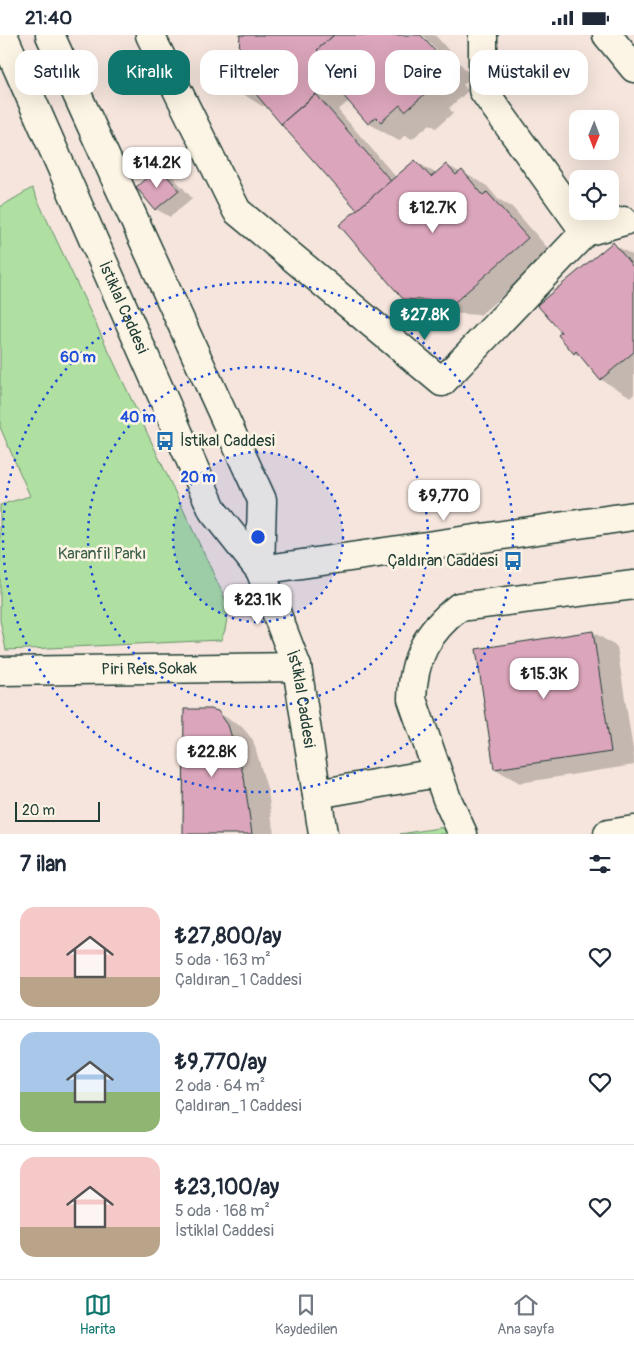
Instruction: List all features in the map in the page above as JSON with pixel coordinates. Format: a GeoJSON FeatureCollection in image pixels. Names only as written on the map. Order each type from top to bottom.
{"type":"FeatureCollection","features":[{"type":"Feature","properties":{"kind":"street","name":"İstiklal Caddesi"},"geometry":{"type":"LineString","coordinates":[[3,35],[213,511],[260,570],[297,667],[323,834]]}},
{"type":"Feature","properties":{"kind":"street","name":"İstiklal Caddesi"},"geometry":{"type":"LineString","coordinates":[[50,35],[262,499],[260,570]]}},
{"type":"Feature","properties":{"kind":"street"},"geometry":{"type":"LineString","coordinates":[[150,35],[238,211],[442,382],[585,232],[624,221]]}},
{"type":"Feature","properties":{"kind":"street"},"geometry":{"type":"LineString","coordinates":[[484,35],[482,90],[585,232]]}},
{"type":"Feature","properties":{"kind":"street"},"geometry":{"type":"LineString","coordinates":[[607,35],[634,68]]}},
{"type":"Feature","properties":{"kind":"street"},"geometry":{"type":"LineString","coordinates":[[260,570],[634,516]]}},
{"type":"Feature","properties":{"kind":"street"},"geometry":{"type":"LineString","coordinates":[[463,834],[446,799],[412,699],[412,682],[416,665],[422,649],[432,633],[444,618],[459,607],[634,585]]}},
{"type":"Feature","properties":{"kind":"street","name":"Piri Reis Sokak"},"geometry":{"type":"LineString","coordinates":[[0,671],[297,667]]}},
{"type":"Feature","properties":{"kind":"street"},"geometry":{"type":"LineString","coordinates":[[317,793],[437,773]]}},
{"type":"Feature","properties":{"kind":"street"},"geometry":{"type":"LineString","coordinates":[[608,834],[634,830]]}},
{"type":"Feature","properties":{"kind":"green space","name":"Karanfil Parkı"},"geometry":{"type":"Polygon","coordinates":[[[32,188],[229,607],[225,630],[221,640],[6,650],[0,620],[0,505],[30,496],[0,427],[0,207],[32,188]]]}},
{"type":"Feature","properties":{"kind":"green space"},"geometry":{"type":"Polygon","coordinates":[[[452,826],[455,834],[400,834],[452,826]]]}},
{"type":"Feature","properties":{"kind":"building"},"geometry":{"type":"Polygon","coordinates":[[[240,35],[334,35],[317,50],[308,50],[308,95],[314,95],[281,124],[257,95],[298,95],[298,50],[239,50],[240,35]]]}},
{"type":"Feature","properties":{"kind":"building"},"geometry":{"type":"Polygon","coordinates":[[[334,35],[421,35],[434,50],[385,50],[385,95],[424,95],[405,111],[400,105],[381,122],[376,117],[368,124],[343,95],[375,95],[375,50],[317,50],[334,35]]]}},
{"type":"Feature","properties":{"kind":"building"},"geometry":{"type":"Polygon","coordinates":[[[317,95],[391,181],[357,210],[281,124],[317,95]]]}},
{"type":"Feature","properties":{"kind":"building"},"geometry":{"type":"Polygon","coordinates":[[[415,160],[431,177],[446,164],[456,175],[462,170],[483,195],[487,192],[528,238],[455,302],[403,299],[339,225],[415,160]]]}},
{"type":"Feature","properties":{"kind":"building"},"geometry":{"type":"Polygon","coordinates":[[[159,167],[179,190],[155,210],[136,187],[159,167]]]}},
{"type":"Feature","properties":{"kind":"building"},"geometry":{"type":"Polygon","coordinates":[[[613,242],[634,268],[634,352],[600,380],[576,351],[574,354],[558,335],[561,332],[537,305],[613,242]]]}},
{"type":"Feature","properties":{"kind":"building"},"geometry":{"type":"Polygon","coordinates":[[[593,631],[611,752],[494,769],[476,649],[593,631]]]}},
{"type":"Feature","properties":{"kind":"building"},"geometry":{"type":"Polygon","coordinates":[[[184,709],[210,709],[218,711],[228,725],[244,777],[252,834],[183,834],[184,709]]]}},
{"type":"Feature","properties":{"kind":"place","name":"İstikal Caddesi"},"geometry":{"type":"Point","coordinates":[165,441]}},
{"type":"Feature","properties":{"kind":"place","name":"Çaldıran Caddesi"},"geometry":{"type":"Point","coordinates":[513,561]}}]}
